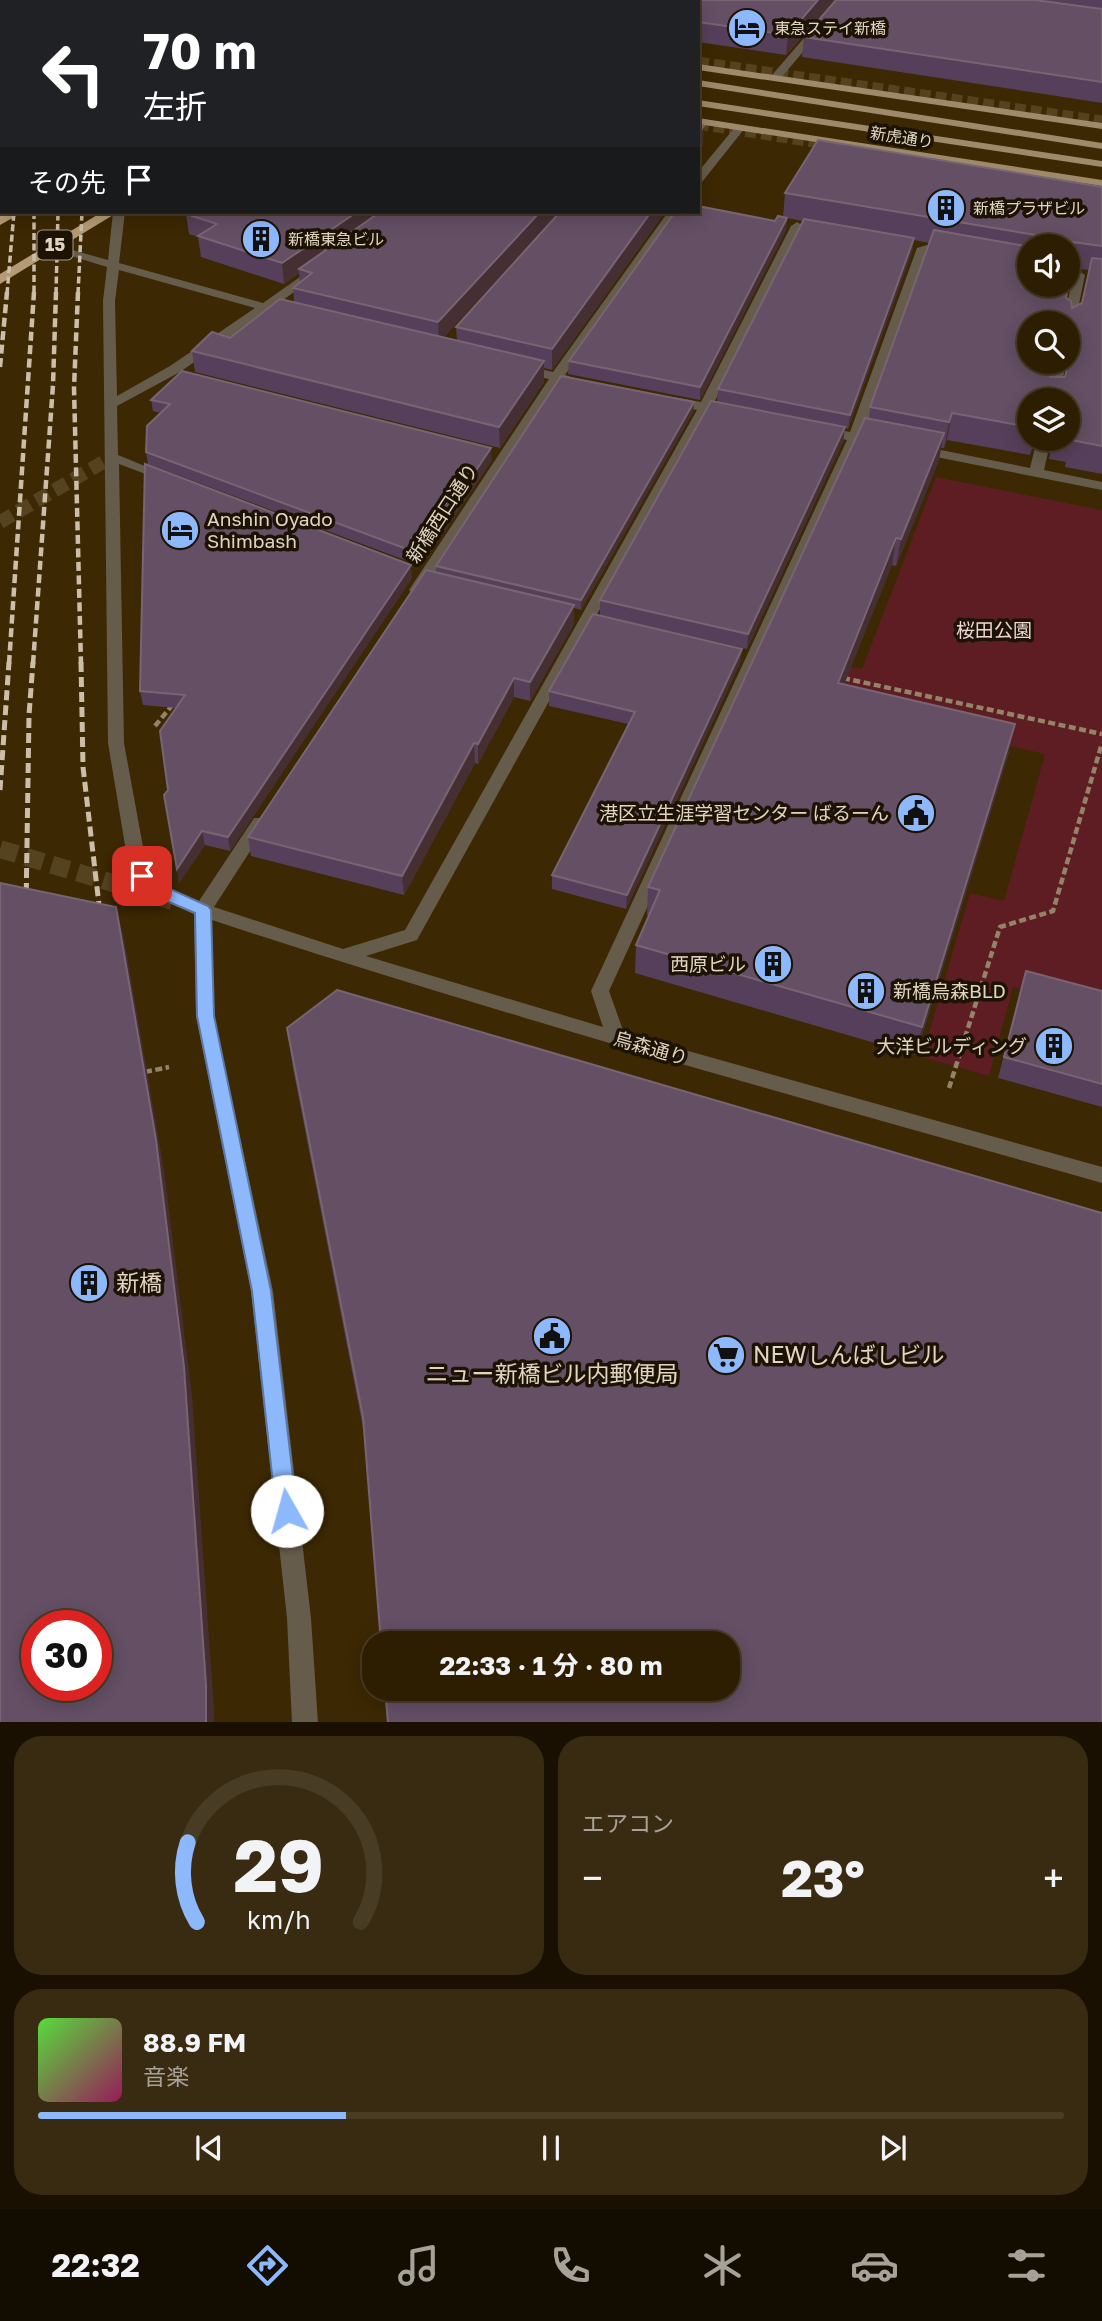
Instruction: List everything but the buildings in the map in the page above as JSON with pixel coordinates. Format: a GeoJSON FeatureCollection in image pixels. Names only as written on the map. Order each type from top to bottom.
{"type":"FeatureCollection","features":[{"type":"Feature","properties":{"kind":"highway","name":"15"},"geometry":{"type":"LineString","coordinates":[[0,280],[108,214]]}},
{"type":"Feature","properties":{"kind":"main road"},"geometry":{"type":"LineString","coordinates":[[700,67],[1102,126]]}},
{"type":"Feature","properties":{"kind":"main road"},"geometry":{"type":"LineString","coordinates":[[700,83],[1102,146]]}},
{"type":"Feature","properties":{"kind":"main road"},"geometry":{"type":"LineString","coordinates":[[700,103],[1102,164]]}},
{"type":"Feature","properties":{"kind":"main road","name":"新虎通り"},"geometry":{"type":"LineString","coordinates":[[700,121],[1102,183]]}},
{"type":"Feature","properties":{"kind":"street"},"geometry":{"type":"LineString","coordinates":[[776,77],[842,0]]}},
{"type":"Feature","properties":{"kind":"street"},"geometry":{"type":"LineString","coordinates":[[700,178],[740,128]]}},
{"type":"Feature","properties":{"kind":"street","name":"烏森通り"},"geometry":{"type":"LineString","coordinates":[[119,214],[109,301],[116,743],[137,863],[142,876],[155,889],[203,910],[343,956],[616,1038],[1102,1175]]}},
{"type":"Feature","properties":{"kind":"street","name":"新橋西口通り"},"geometry":{"type":"LineString","coordinates":[[407,604],[498,455],[673,214]]}},
{"type":"Feature","properties":{"kind":"street"},"geometry":{"type":"LineString","coordinates":[[343,956],[411,935],[705,407],[797,226]]}},
{"type":"Feature","properties":{"kind":"street"},"geometry":{"type":"LineString","coordinates":[[51,248],[305,317]]}},
{"type":"Feature","properties":{"kind":"street"},"geometry":{"type":"LineString","coordinates":[[616,1038],[600,991],[747,657],[855,437],[923,248]]}},
{"type":"Feature","properties":{"kind":"street"},"geometry":{"type":"LineString","coordinates":[[110,405],[168,372],[325,265]]}},
{"type":"Feature","properties":{"kind":"street"},"geometry":{"type":"LineString","coordinates":[[507,366],[597,386]]}},
{"type":"Feature","properties":{"kind":"street"},"geometry":{"type":"LineString","coordinates":[[168,372],[195,379]]}},
{"type":"Feature","properties":{"kind":"street"},"geometry":{"type":"LineString","coordinates":[[664,399],[746,415]]}},
{"type":"Feature","properties":{"kind":"street"},"geometry":{"type":"LineString","coordinates":[[800,426],[1102,486]]}},
{"type":"Feature","properties":{"kind":"street"},"geometry":{"type":"LineString","coordinates":[[1036,473],[1041,451]]}},
{"type":"Feature","properties":{"kind":"street"},"geometry":{"type":"LineString","coordinates":[[111,457],[180,482]]}},
{"type":"Feature","properties":{"kind":"street"},"geometry":{"type":"LineString","coordinates":[[270,808],[203,910],[205,1016],[261,1291],[299,1618],[305,1722]]}},
{"type":"Feature","properties":{"kind":"path"},"geometry":{"type":"LineString","coordinates":[[834,676],[1102,734]]}},
{"type":"Feature","properties":{"kind":"path"},"geometry":{"type":"LineString","coordinates":[[150,730],[176,701]]}},
{"type":"Feature","properties":{"kind":"path"},"geometry":{"type":"LineString","coordinates":[[949,1088],[1000,927],[1053,911],[1102,743]]}},
{"type":"Feature","properties":{"kind":"path"},"geometry":{"type":"LineString","coordinates":[[145,1072],[169,1067]]}},
{"type":"Feature","properties":{"kind":"green space","name":"桜田公園"},"geometry":{"type":"Polygon","coordinates":[[[936,477],[1102,510],[1102,1010],[1013,987],[989,1076],[922,1057],[970,893],[1004,901],[1045,754],[847,710],[778,651],[862,669],[936,477]]]}},
{"type":"Feature","properties":{"kind":"tunnel"},"geometry":{"type":"LineString","coordinates":[[700,62],[1102,121]]}},
{"type":"Feature","properties":{"kind":"tunnel"},"geometry":{"type":"LineString","coordinates":[[700,124],[839,146]]}},
{"type":"Feature","properties":{"kind":"tunnel"},"geometry":{"type":"LineString","coordinates":[[1060,181],[1102,187]]}},
{"type":"Feature","properties":{"kind":"tunnel"},"geometry":{"type":"LineString","coordinates":[[0,522],[112,457]]}},
{"type":"Feature","properties":{"kind":"tunnel"},"geometry":{"type":"LineString","coordinates":[[0,849],[179,903]]}},
{"type":"Feature","properties":{"kind":"railway"},"geometry":{"type":"LineString","coordinates":[[7,294],[14,214]]}},
{"type":"Feature","properties":{"kind":"railway"},"geometry":{"type":"LineString","coordinates":[[34,214],[34,292]]}},
{"type":"Feature","properties":{"kind":"railway"},"geometry":{"type":"LineString","coordinates":[[56,294],[58,214]]}},
{"type":"Feature","properties":{"kind":"railway"},"geometry":{"type":"LineString","coordinates":[[78,294],[82,214]]}},
{"type":"Feature","properties":{"kind":"railway"},"geometry":{"type":"LineString","coordinates":[[0,367],[7,292]]}},
{"type":"Feature","properties":{"kind":"railway"},"geometry":{"type":"LineString","coordinates":[[9,664],[34,292]]}},
{"type":"Feature","properties":{"kind":"railway"},"geometry":{"type":"LineString","coordinates":[[33,664],[53,385],[56,292]]}},
{"type":"Feature","properties":{"kind":"railway"},"geometry":{"type":"LineString","coordinates":[[78,292],[74,388],[81,664]]}},
{"type":"Feature","properties":{"kind":"railway"},"geometry":{"type":"LineString","coordinates":[[0,790],[9,662]]}},
{"type":"Feature","properties":{"kind":"railway"},"geometry":{"type":"LineString","coordinates":[[26,908],[29,715],[33,662]]}},
{"type":"Feature","properties":{"kind":"railway"},"geometry":{"type":"LineString","coordinates":[[81,662],[83,767],[101,922]]}},
{"type":"Feature","properties":{"kind":"place","name":"東急ステイ新橋"},"geometry":{"type":"Point","coordinates":[747,28]}},
{"type":"Feature","properties":{"kind":"place","name":"新橋プラザビル"},"geometry":{"type":"Point","coordinates":[946,208]}},
{"type":"Feature","properties":{"kind":"place","name":"新橋東急ビル"},"geometry":{"type":"Point","coordinates":[261,239]}},
{"type":"Feature","properties":{"kind":"place","name":"Anshin Oyado Shimbash"},"geometry":{"type":"Point","coordinates":[180,530]}},
{"type":"Feature","properties":{"kind":"place","name":"港区立生涯学習センター ばるーん"},"geometry":{"type":"Point","coordinates":[916,813]}},
{"type":"Feature","properties":{"kind":"place","name":"西原ビル"},"geometry":{"type":"Point","coordinates":[773,964]}},
{"type":"Feature","properties":{"kind":"place","name":"新橋烏森BLD"},"geometry":{"type":"Point","coordinates":[866,991]}},
{"type":"Feature","properties":{"kind":"place","name":"大洋ビルディング"},"geometry":{"type":"Point","coordinates":[1054,1046]}},
{"type":"Feature","properties":{"kind":"place","name":"新橋"},"geometry":{"type":"Point","coordinates":[89,1283]}},
{"type":"Feature","properties":{"kind":"place","name":"ニュー新橋ビル内郵便局"},"geometry":{"type":"Point","coordinates":[552,1336]}},
{"type":"Feature","properties":{"kind":"place","name":"NEWしんばしビル"},"geometry":{"type":"Point","coordinates":[726,1355]}},
{"type":"Feature","properties":{"kind":"route"},"geometry":{"type":"LineString","coordinates":[[142,876],[155,889],[203,910],[205,1016],[261,1291],[287,1511]]}}]}
